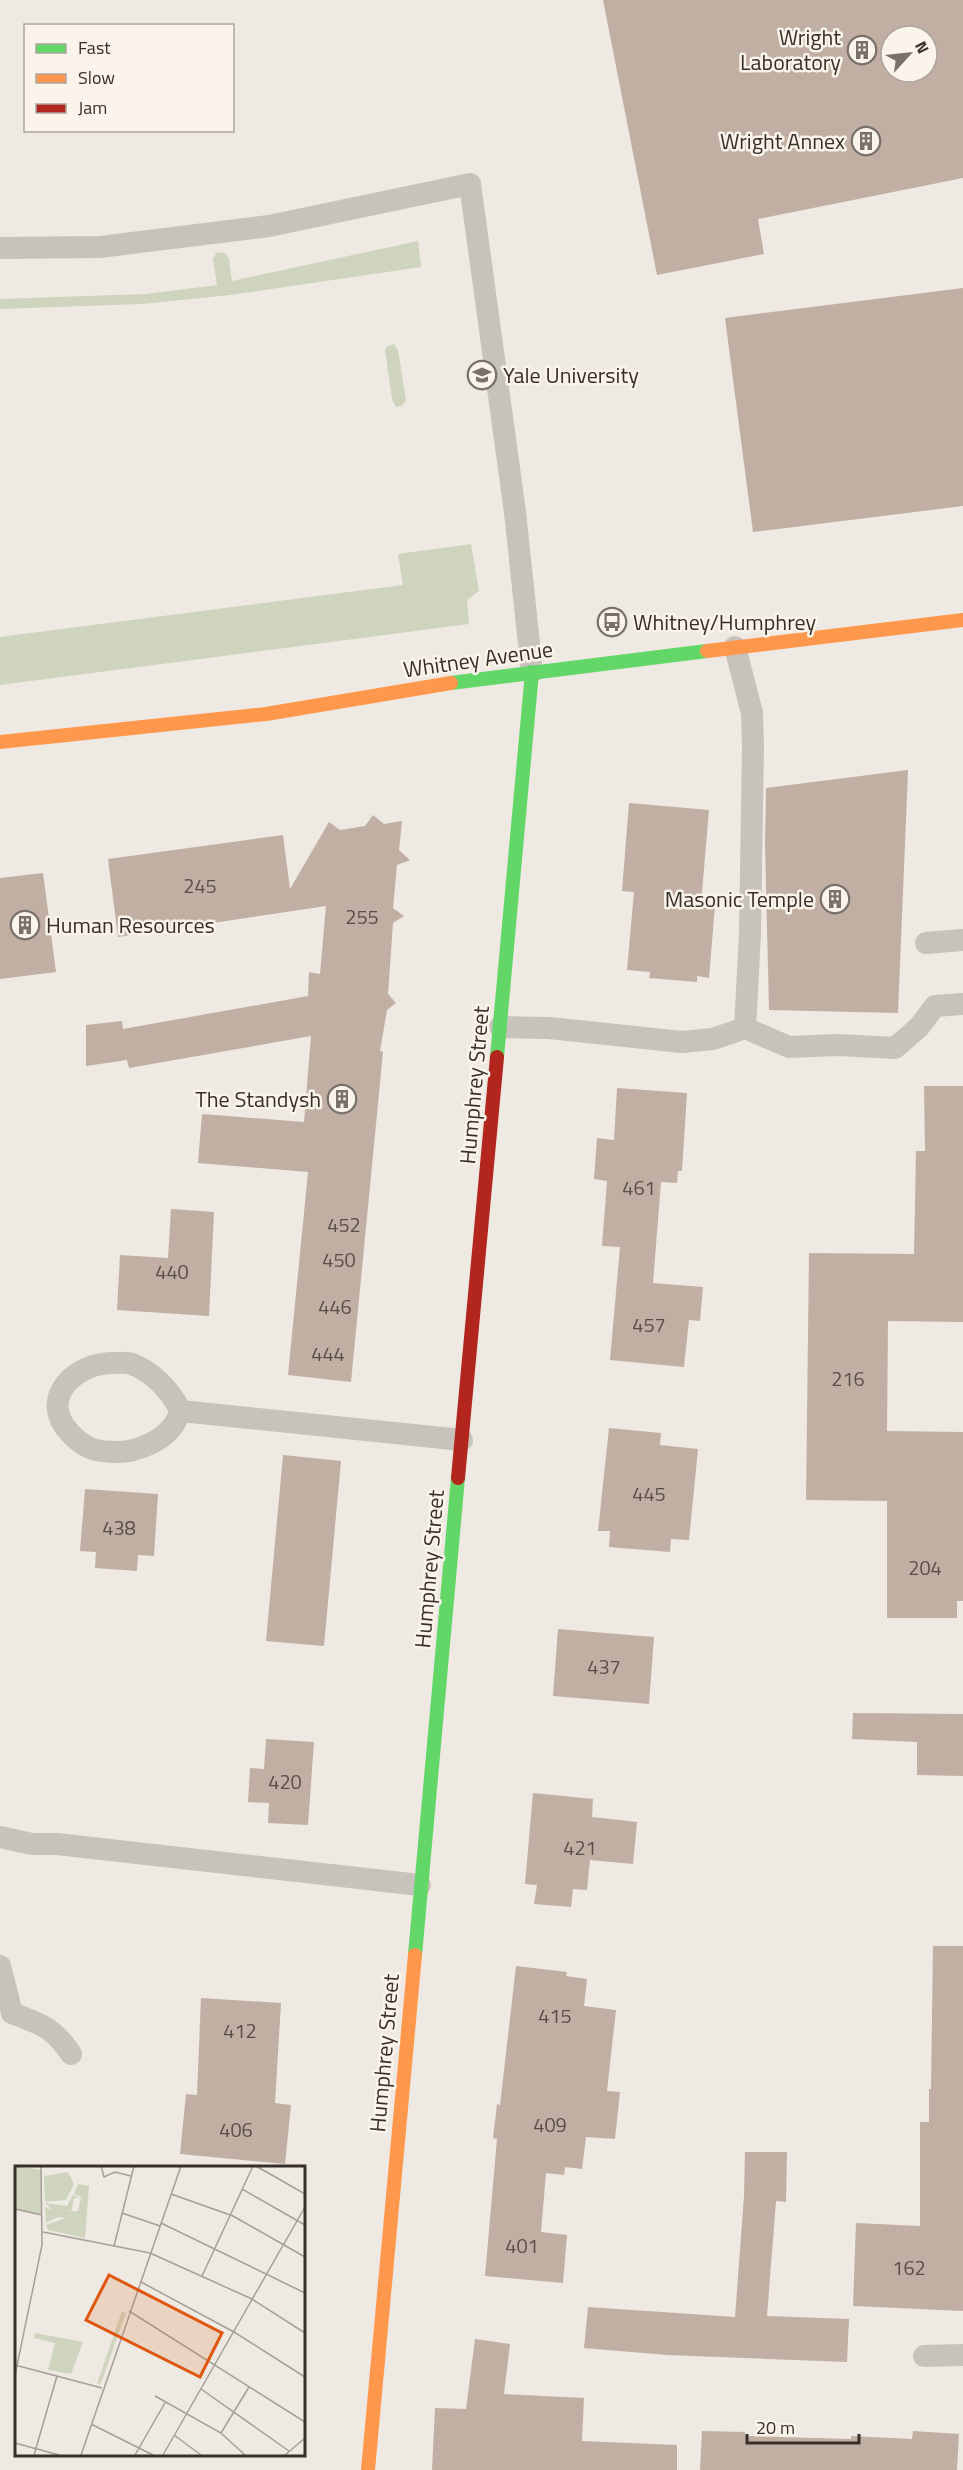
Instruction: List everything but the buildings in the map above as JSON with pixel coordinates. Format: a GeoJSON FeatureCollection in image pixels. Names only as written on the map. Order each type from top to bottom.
{"type":"FeatureCollection","features":[{"type":"Feature","properties":{"kind":"street","name":"Whitney Avenue"},"geometry":{"type":"LineString","coordinates":[[0,742],[266,714],[464,681],[963,620]]}},
{"type":"Feature","properties":{"kind":"street","name":"Humphrey Street"},"geometry":{"type":"LineString","coordinates":[[368,2470],[532,672]]}},
{"type":"Feature","properties":{"kind":"lane"},"geometry":{"type":"LineString","coordinates":[[0,248],[100,247],[269,226],[470,184],[515,512],[532,672]]}},
{"type":"Feature","properties":{"kind":"lane"},"geometry":{"type":"LineString","coordinates":[[735,647],[752,713],[753,747],[750,934],[745,1028]]}},
{"type":"Feature","properties":{"kind":"lane"},"geometry":{"type":"LineString","coordinates":[[927,943],[963,940]]}},
{"type":"Feature","properties":{"kind":"lane"},"geometry":{"type":"LineString","coordinates":[[500,1027],[549,1028],[682,1042],[713,1039],[745,1028],[789,1047],[838,1045],[895,1048],[919,1027],[935,1006],[963,1004]]}},
{"type":"Feature","properties":{"kind":"lane"},"geometry":{"type":"LineString","coordinates":[[104,1363],[131,1363],[169,1389],[181,1411],[172,1428],[143,1446],[126,1452],[104,1452],[82,1446],[66,1429],[57,1414],[57,1398],[65,1383],[82,1369],[104,1363]]}},
{"type":"Feature","properties":{"kind":"lane"},"geometry":{"type":"LineString","coordinates":[[181,1411],[462,1440]]}},
{"type":"Feature","properties":{"kind":"lane"},"geometry":{"type":"LineString","coordinates":[[0,1837],[32,1844],[57,1844],[420,1885]]}},
{"type":"Feature","properties":{"kind":"lane"},"geometry":{"type":"LineString","coordinates":[[0,1966],[6,2019],[47,2028],[61,2038],[71,2054]]}},
{"type":"Feature","properties":{"kind":"lane"},"geometry":{"type":"LineString","coordinates":[[924,2356],[963,2355]]}},
{"type":"Feature","properties":{"kind":"green space"},"geometry":{"type":"Polygon","coordinates":[[[418,241],[421,267],[230,295],[142,304],[0,309],[0,299],[145,294],[217,285],[213,259],[217,252],[225,253],[229,259],[232,281],[418,241]]]}},
{"type":"Feature","properties":{"kind":"green space"},"geometry":{"type":"Polygon","coordinates":[[[394,344],[398,350],[406,400],[402,406],[396,407],[392,399],[385,350],[394,344]]]}},
{"type":"Feature","properties":{"kind":"green space"},"geometry":{"type":"Polygon","coordinates":[[[471,544],[479,591],[467,600],[469,624],[0,685],[0,637],[403,585],[398,554],[471,544]]]}},
{"type":"Feature","properties":{"kind":"traffic: fast"},"geometry":{"type":"LineString","coordinates":[[451,683],[707,651]]}},
{"type":"Feature","properties":{"kind":"traffic: fast"},"geometry":{"type":"LineString","coordinates":[[497,1057],[532,672]]}},
{"type":"Feature","properties":{"kind":"traffic: fast"},"geometry":{"type":"LineString","coordinates":[[415,1955],[458,1478]]}},
{"type":"Feature","properties":{"kind":"traffic: slow"},"geometry":{"type":"LineString","coordinates":[[707,651],[963,620]]}},
{"type":"Feature","properties":{"kind":"traffic: slow"},"geometry":{"type":"LineString","coordinates":[[0,742],[266,714],[451,683]]}},
{"type":"Feature","properties":{"kind":"traffic: slow"},"geometry":{"type":"LineString","coordinates":[[368,2470],[415,1955]]}},
{"type":"Feature","properties":{"kind":"traffic: jam"},"geometry":{"type":"LineString","coordinates":[[458,1478],[497,1057]]}},
{"type":"Feature","properties":{"kind":"place","name":"Wright Laboratory"},"geometry":{"type":"Point","coordinates":[862,50]}},
{"type":"Feature","properties":{"kind":"place","name":"Wright Annex"},"geometry":{"type":"Point","coordinates":[866,141]}},
{"type":"Feature","properties":{"kind":"place","name":"Yale University"},"geometry":{"type":"Point","coordinates":[482,375]}},
{"type":"Feature","properties":{"kind":"place","name":"Whitney/Humphrey"},"geometry":{"type":"Point","coordinates":[612,622]}},
{"type":"Feature","properties":{"kind":"place","name":"Masonic Temple"},"geometry":{"type":"Point","coordinates":[835,899]}},
{"type":"Feature","properties":{"kind":"place","name":"Human Resources"},"geometry":{"type":"Point","coordinates":[25,925]}},
{"type":"Feature","properties":{"kind":"place","name":"The Standysh"},"geometry":{"type":"Point","coordinates":[342,1099]}}]}
